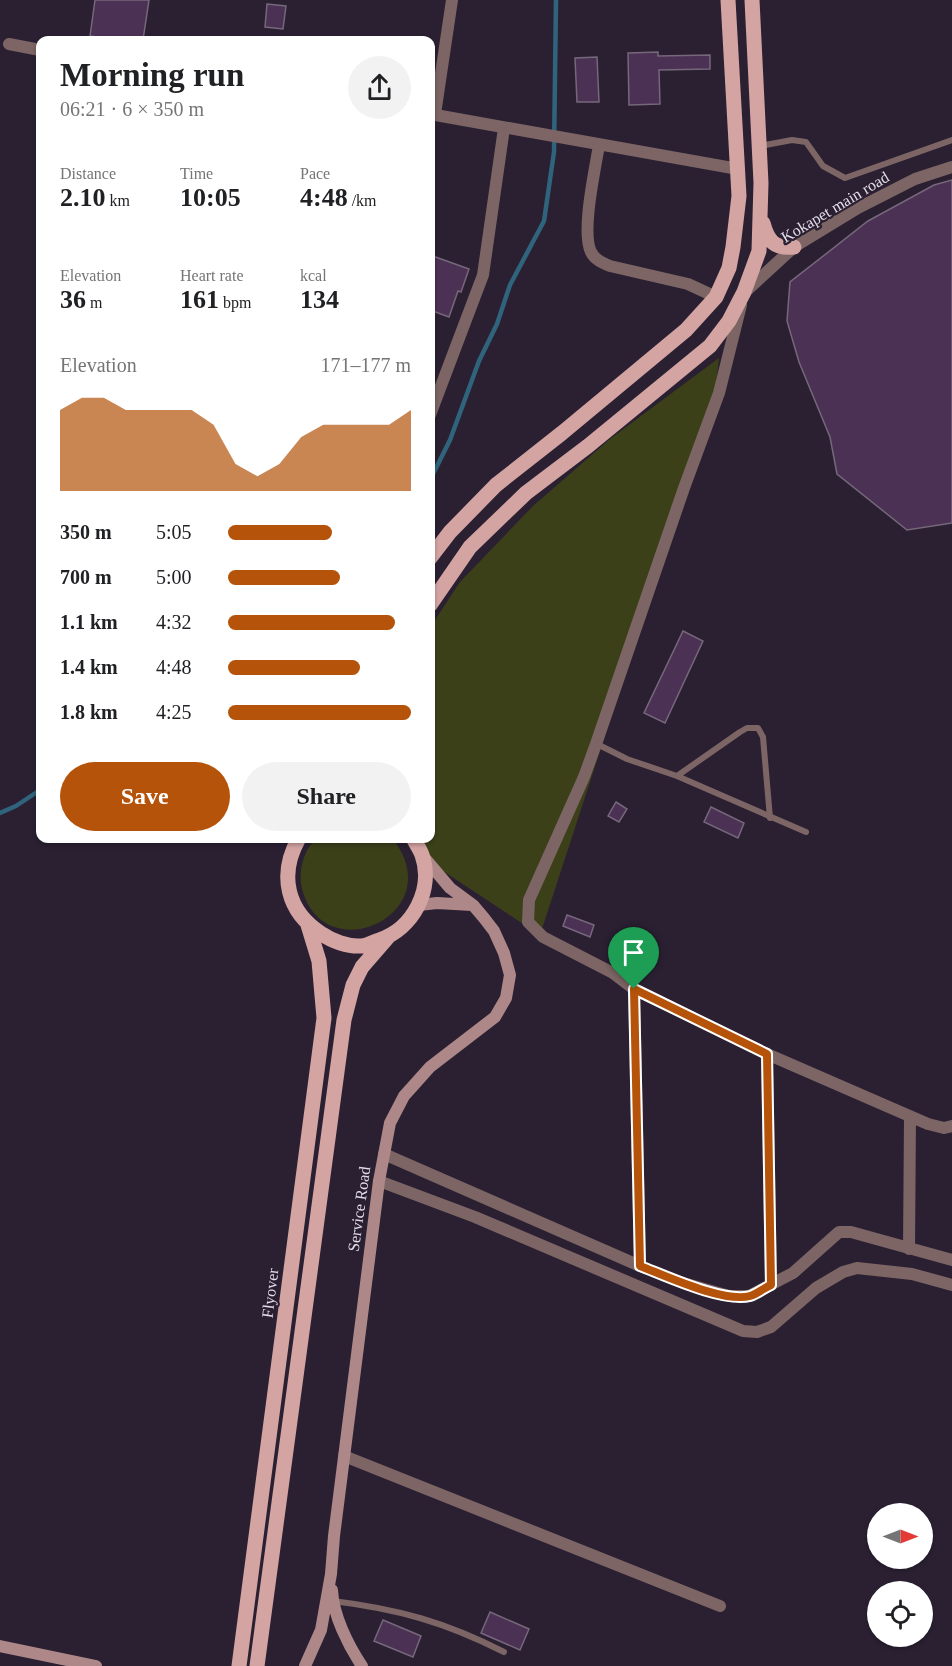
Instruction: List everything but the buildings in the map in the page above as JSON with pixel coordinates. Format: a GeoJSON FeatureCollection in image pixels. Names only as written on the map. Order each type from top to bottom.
{"type":"FeatureCollection","features":[{"type":"Feature","properties":{"kind":"main road"},"geometry":{"type":"LineString","coordinates":[[435,552],[450,532],[496,485],[562,434],[686,330],[716,297],[729,268],[734,247],[739,196],[728,0]]}},
{"type":"Feature","properties":{"kind":"main road"},"geometry":{"type":"LineString","coordinates":[[435,598],[470,547],[526,493],[588,446],[710,346],[729,321],[744,292],[759,251],[760,147],[752,0]]}},
{"type":"Feature","properties":{"kind":"main road"},"geometry":{"type":"LineString","coordinates":[[730,27],[753,25]]}},
{"type":"Feature","properties":{"kind":"main road"},"geometry":{"type":"LineString","coordinates":[[760,211],[766,234],[772,243],[783,248],[794,246]]}},
{"type":"Feature","properties":{"kind":"main road"},"geometry":{"type":"LineString","coordinates":[[296,843],[292,850],[288,870],[289,890],[296,909],[308,925],[332,941],[361,946],[388,937],[401,929],[419,905],[424,888],[424,869],[422,854],[416,843]]}},
{"type":"Feature","properties":{"kind":"main road","name":"Service Road"},"geometry":{"type":"LineString","coordinates":[[305,1666],[321,1630],[331,1574],[379,1181],[390,1123],[404,1095],[430,1067],[495,1017],[506,998],[510,975],[504,953],[494,932],[473,905],[450,888],[422,854]]}},
{"type":"Feature","properties":{"kind":"main road"},"geometry":{"type":"LineString","coordinates":[[419,905],[437,903],[473,905]]}},
{"type":"Feature","properties":{"kind":"main road","name":"Flyover"},"geometry":{"type":"LineString","coordinates":[[239,1666],[324,1017],[319,961],[308,925]]}},
{"type":"Feature","properties":{"kind":"main road"},"geometry":{"type":"LineString","coordinates":[[257,1666],[344,1020],[353,985],[362,967],[388,937]]}},
{"type":"Feature","properties":{"kind":"main road","name":"Service Road"},"geometry":{"type":"LineString","coordinates":[[331,1574],[332,1601],[342,1627],[362,1666]]}},
{"type":"Feature","properties":{"kind":"main road"},"geometry":{"type":"LineString","coordinates":[[0,1646],[96,1666]]}},
{"type":"Feature","properties":{"kind":"street"},"geometry":{"type":"LineString","coordinates":[[435,102],[452,0]]}},
{"type":"Feature","properties":{"kind":"street"},"geometry":{"type":"LineString","coordinates":[[9,44],[36,49]]}},
{"type":"Feature","properties":{"kind":"street"},"geometry":{"type":"LineString","coordinates":[[435,114],[575,141],[738,168]]}},
{"type":"Feature","properties":{"kind":"street"},"geometry":{"type":"LineString","coordinates":[[435,402],[483,275],[504,128]]}},
{"type":"Feature","properties":{"kind":"street"},"geometry":{"type":"LineString","coordinates":[[599,145],[586,237],[592,254],[600,262],[610,266],[688,284],[716,297]]}},
{"type":"Feature","properties":{"kind":"street","name":"Kokapet main road"},"geometry":{"type":"LineString","coordinates":[[744,292],[794,246],[858,208],[915,179],[952,167]]}},
{"type":"Feature","properties":{"kind":"street"},"geometry":{"type":"LineString","coordinates":[[744,292],[720,393],[684,488],[584,777],[529,900],[528,922],[532,928],[552,943],[613,973],[634,989],[767,1054],[910,1116],[944,1128],[952,1126]]}},
{"type":"Feature","properties":{"kind":"street"},"geometry":{"type":"LineString","coordinates":[[634,989],[640,1266]]}},
{"type":"Feature","properties":{"kind":"street"},"geometry":{"type":"LineString","coordinates":[[767,1054],[771,1285]]}},
{"type":"Feature","properties":{"kind":"street"},"geometry":{"type":"LineString","coordinates":[[909,1249],[910,1116]]}},
{"type":"Feature","properties":{"kind":"street"},"geometry":{"type":"LineString","coordinates":[[384,1154],[640,1266],[683,1283],[729,1296],[749,1296],[771,1285],[801,1266],[839,1233],[852,1233],[952,1260]]}},
{"type":"Feature","properties":{"kind":"street"},"geometry":{"type":"LineString","coordinates":[[379,1181],[468,1214],[743,1331],[757,1332],[771,1327],[816,1288],[843,1272],[857,1268],[912,1274],[952,1285]]}},
{"type":"Feature","properties":{"kind":"street"},"geometry":{"type":"LineString","coordinates":[[344,1456],[720,1606]]}},
{"type":"Feature","properties":{"kind":"lane"},"geometry":{"type":"LineString","coordinates":[[760,147],[792,140],[806,142],[823,166],[845,178],[952,140]]}},
{"type":"Feature","properties":{"kind":"lane"},"geometry":{"type":"LineString","coordinates":[[677,776],[740,732],[747,728],[758,728],[763,737],[770,818]]}},
{"type":"Feature","properties":{"kind":"lane"},"geometry":{"type":"LineString","coordinates":[[596,744],[627,759],[677,776],[806,832]]}},
{"type":"Feature","properties":{"kind":"lane"},"geometry":{"type":"LineString","coordinates":[[332,1601],[380,1607],[419,1617],[454,1628],[504,1652]]}},
{"type":"Feature","properties":{"kind":"green space"},"geometry":{"type":"Polygon","coordinates":[[[719,358],[715,393],[540,935],[440,869],[421,843],[435,843],[435,620],[460,582],[533,506],[610,439],[719,358]]]}},
{"type":"Feature","properties":{"kind":"green space"},"geometry":{"type":"Polygon","coordinates":[[[312,843],[395,843],[407,866],[406,890],[395,910],[378,923],[356,929],[334,927],[315,914],[302,889],[301,875],[305,856],[312,843]]]}},
{"type":"Feature","properties":{"kind":"waterway"},"geometry":{"type":"LineString","coordinates":[[435,470],[450,440],[479,361],[497,324],[510,285],[544,221],[554,152],[556,0]]}},
{"type":"Feature","properties":{"kind":"waterway"},"geometry":{"type":"LineString","coordinates":[[0,813],[36,793]]}},
{"type":"Feature","properties":{"kind":"route"},"geometry":{"type":"LineString","coordinates":[[634,989],[767,1054],[771,1285],[749,1296],[729,1296],[683,1283],[640,1266],[634,989]]}}]}
